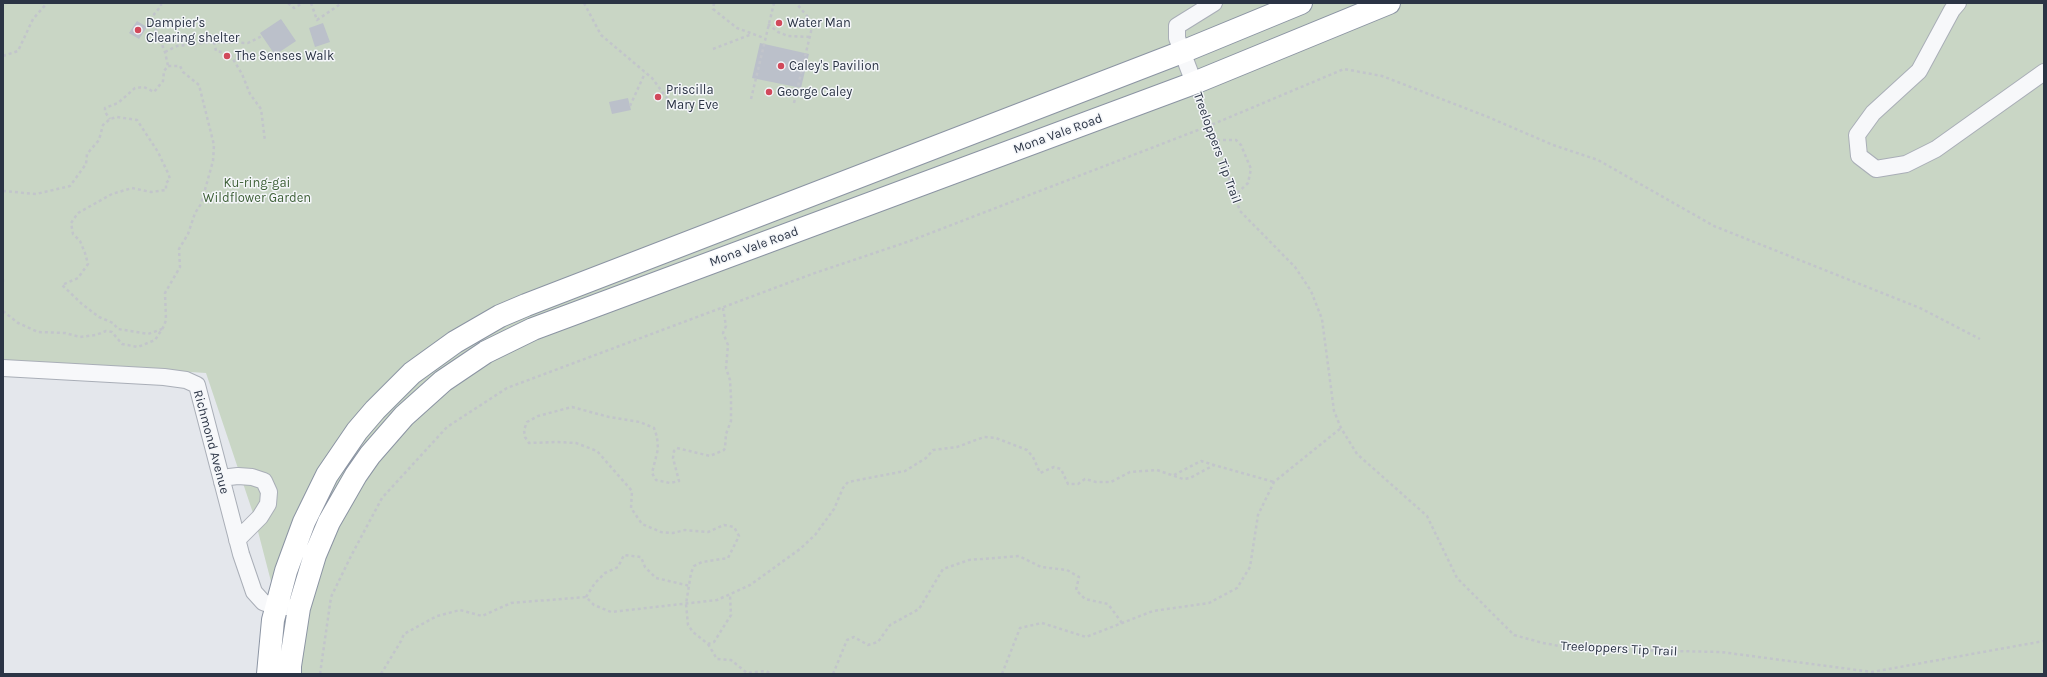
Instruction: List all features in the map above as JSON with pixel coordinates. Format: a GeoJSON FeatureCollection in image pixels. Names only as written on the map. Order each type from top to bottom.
{"type":"FeatureCollection","features":[{"type":"Feature","properties":{"kind":"highway","name":"Mona Vale Road"},"geometry":{"type":"LineString","coordinates":[[268,674],[276,607],[294,546],[327,475],[357,431],[375,410],[412,373],[455,342],[500,316],[526,305],[1182,52],[1301,3]]}},
{"type":"Feature","properties":{"kind":"highway","name":"Mona Vale Road"},"geometry":{"type":"LineString","coordinates":[[290,674],[299,608],[315,555],[329,522],[356,476],[370,455],[404,416],[443,381],[486,352],[533,329],[1194,83],[1390,3]]}},
{"type":"Feature","properties":{"kind":"street"},"geometry":{"type":"LineString","coordinates":[[1194,83],[1177,38],[1177,26],[1214,3]]}},
{"type":"Feature","properties":{"kind":"street"},"geometry":{"type":"LineString","coordinates":[[1958,3],[1949,16],[1919,71],[1873,113],[1857,135],[1859,156],[1876,170],[1906,164],[1936,149],[2044,72]]}},
{"type":"Feature","properties":{"kind":"street","name":"Richmond Avenue"},"geometry":{"type":"LineString","coordinates":[[3,368],[164,377],[186,380],[197,385],[237,540],[254,592],[263,602],[276,607],[299,608]]}},
{"type":"Feature","properties":{"kind":"street"},"geometry":{"type":"LineString","coordinates":[[222,482],[229,477],[252,477],[264,482],[269,492],[268,504],[260,518],[237,540]]}},
{"type":"Feature","properties":{"kind":"path"},"geometry":{"type":"LineString","coordinates":[[3,56],[18,51],[33,19],[48,3]]}},
{"type":"Feature","properties":{"kind":"path"},"geometry":{"type":"LineString","coordinates":[[161,3],[161,6],[151,18],[165,52],[168,66]]}},
{"type":"Feature","properties":{"kind":"path"},"geometry":{"type":"LineString","coordinates":[[288,3],[294,8],[303,3]]}},
{"type":"Feature","properties":{"kind":"path"},"geometry":{"type":"LineString","coordinates":[[311,3],[317,20],[342,3]]}},
{"type":"Feature","properties":{"kind":"path"},"geometry":{"type":"LineString","coordinates":[[584,3],[601,34],[646,72],[669,101]]}},
{"type":"Feature","properties":{"kind":"path"},"geometry":{"type":"LineString","coordinates":[[714,3],[713,9],[737,28],[764,38]]}},
{"type":"Feature","properties":{"kind":"path"},"geometry":{"type":"LineString","coordinates":[[751,99],[764,38],[774,3]]}},
{"type":"Feature","properties":{"kind":"path"},"geometry":{"type":"LineString","coordinates":[[794,103],[813,23],[796,3]]}},
{"type":"Feature","properties":{"kind":"path"},"geometry":{"type":"LineString","coordinates":[[768,24],[778,32],[788,36],[810,37]]}},
{"type":"Feature","properties":{"kind":"path"},"geometry":{"type":"LineString","coordinates":[[713,49],[752,34]]}},
{"type":"Feature","properties":{"kind":"path"},"geometry":{"type":"LineString","coordinates":[[165,52],[177,46],[214,42],[248,43],[262,36]]}},
{"type":"Feature","properties":{"kind":"path"},"geometry":{"type":"LineString","coordinates":[[214,42],[216,51],[230,54],[242,74],[250,94],[261,109],[265,141]]}},
{"type":"Feature","properties":{"kind":"path"},"geometry":{"type":"LineString","coordinates":[[110,119],[105,112],[105,108],[118,103],[135,88],[144,87],[154,92],[163,80],[164,71],[168,66]]}},
{"type":"Feature","properties":{"kind":"path"},"geometry":{"type":"LineString","coordinates":[[3,311],[18,322],[38,332],[65,333],[80,337],[96,335],[106,331],[112,332],[122,344],[138,347],[155,340],[166,320],[165,293],[180,267],[180,249],[188,234],[195,213],[201,204],[214,161],[214,145],[199,85],[183,72],[180,66],[168,66]]}},
{"type":"Feature","properties":{"kind":"path"},"geometry":{"type":"LineString","coordinates":[[320,674],[331,597],[382,498],[447,427],[507,388],[910,240],[1211,125],[1344,69],[1382,76],[1488,117],[1553,146],[1598,160],[1714,226],[1920,308],[1980,339]]}},
{"type":"Feature","properties":{"kind":"path"},"geometry":{"type":"LineString","coordinates":[[630,106],[646,72]]}},
{"type":"Feature","properties":{"kind":"path","name":"Treeloppers Tip Trail"},"geometry":{"type":"LineString","coordinates":[[1194,83],[1211,125],[1240,211],[1295,267],[1311,291],[1322,319],[1334,411],[1341,428],[1356,454],[1427,516],[1457,578],[1514,635],[1542,643],[1576,649],[1722,652],[1872,672],[2044,641]]}},
{"type":"Feature","properties":{"kind":"path"},"geometry":{"type":"LineString","coordinates":[[3,191],[36,194],[70,186],[86,164],[87,154],[99,140],[104,125],[110,119],[117,117],[137,120],[158,152],[170,179],[166,183],[166,190],[151,192],[132,188],[112,194],[78,213],[71,224],[73,234],[80,241],[88,264],[78,278],[62,285],[82,304],[99,317],[113,323],[118,330],[148,334],[162,329]]}},
{"type":"Feature","properties":{"kind":"path"},"geometry":{"type":"LineString","coordinates":[[1216,140],[1236,140],[1241,145],[1251,169],[1248,183],[1235,195]]}},
{"type":"Feature","properties":{"kind":"path"},"geometry":{"type":"LineString","coordinates":[[3,279],[3,284]]}},
{"type":"Feature","properties":{"kind":"path"},"geometry":{"type":"LineString","coordinates":[[722,308],[726,326],[724,333],[728,346],[726,368],[730,380],[731,398],[731,420],[726,434],[725,448],[724,450],[710,456],[677,448],[674,451],[674,458],[679,481],[670,483],[656,480],[652,473],[658,449],[658,437],[654,428],[640,422],[609,417],[572,407],[538,416],[527,422],[524,430],[525,437],[529,443],[576,443],[597,451],[632,491],[631,508],[642,524],[661,532],[673,533],[685,530],[708,532],[724,525],[734,527],[739,536],[728,558],[702,562],[694,566],[686,604],[688,625],[693,632],[708,644],[717,659],[731,660],[747,673],[766,671],[771,674]]}},
{"type":"Feature","properties":{"kind":"path"},"geometry":{"type":"LineString","coordinates":[[1002,674],[1020,628],[1042,623],[1086,637],[1153,611],[1209,603],[1237,588],[1250,567],[1258,515],[1274,482],[1341,428]]}},
{"type":"Feature","properties":{"kind":"path"},"geometry":{"type":"LineString","coordinates":[[381,674],[404,634],[437,616],[460,610],[482,616],[511,603],[586,597],[594,605],[611,612],[717,600],[730,595],[750,586],[800,549],[815,535],[834,509],[843,488],[848,482],[905,471],[926,458],[933,450],[957,447],[984,437],[996,438],[1027,450],[1033,456],[1040,474],[1054,467],[1061,469],[1068,484],[1078,484],[1085,479],[1096,482],[1111,482],[1130,472],[1157,470],[1183,479],[1190,478],[1215,465]]}},
{"type":"Feature","properties":{"kind":"path"},"geometry":{"type":"LineString","coordinates":[[1173,475],[1201,461],[1274,482]]}},
{"type":"Feature","properties":{"kind":"path"},"geometry":{"type":"LineString","coordinates":[[586,597],[594,583],[605,573],[618,567],[624,556],[641,557],[645,567],[656,578],[690,586]]}},
{"type":"Feature","properties":{"kind":"path"},"geometry":{"type":"LineString","coordinates":[[833,674],[847,640],[854,637],[868,645],[878,642],[890,625],[919,609],[944,569],[969,560],[1019,556],[1041,567],[1067,570],[1079,577],[1076,590],[1085,599],[1108,604],[1122,623]]}},
{"type":"Feature","properties":{"kind":"path"},"geometry":{"type":"LineString","coordinates":[[708,644],[714,642],[731,615],[730,595]]}},
{"type":"Feature","properties":{"kind":"green space","name":"Ku-ring-gai Wildflower Garden"},"geometry":{"type":"Polygon","coordinates":[[[3,3],[2044,3],[2044,674],[295,674],[254,516],[206,373],[3,360],[3,3]]]}},
{"type":"Feature","properties":{"kind":"building"},"geometry":{"type":"Polygon","coordinates":[[[281,19],[296,41],[275,55],[260,33],[281,19]]]}},
{"type":"Feature","properties":{"kind":"building","name":"Dampier's Clearing shelter"},"geometry":{"type":"Polygon","coordinates":[[[137,21],[147,27],[139,39],[129,33],[137,21]]]}},
{"type":"Feature","properties":{"kind":"building"},"geometry":{"type":"Polygon","coordinates":[[[323,23],[330,42],[315,47],[309,28],[323,23]]]}},
{"type":"Feature","properties":{"kind":"building","name":"Caley's Pavilion"},"geometry":{"type":"Polygon","coordinates":[[[760,43],[809,54],[801,88],[752,78],[760,43]]]}},
{"type":"Feature","properties":{"kind":"building"},"geometry":{"type":"Polygon","coordinates":[[[628,98],[631,110],[612,114],[609,102],[628,98]]]}},
{"type":"Feature","properties":{"kind":"place","name":"Water Man"},"geometry":{"type":"Point","coordinates":[779,23]}},
{"type":"Feature","properties":{"kind":"place","name":"Dampier's Clearing shelter"},"geometry":{"type":"Point","coordinates":[138,30]}},
{"type":"Feature","properties":{"kind":"place","name":"The Senses Walk"},"geometry":{"type":"Point","coordinates":[227,56]}},
{"type":"Feature","properties":{"kind":"place","name":"Caley's Pavilion"},"geometry":{"type":"Point","coordinates":[781,66]}},
{"type":"Feature","properties":{"kind":"place","name":"George Caley"},"geometry":{"type":"Point","coordinates":[769,92]}},
{"type":"Feature","properties":{"kind":"place","name":"Priscilla Mary Eve"},"geometry":{"type":"Point","coordinates":[658,97]}}]}
